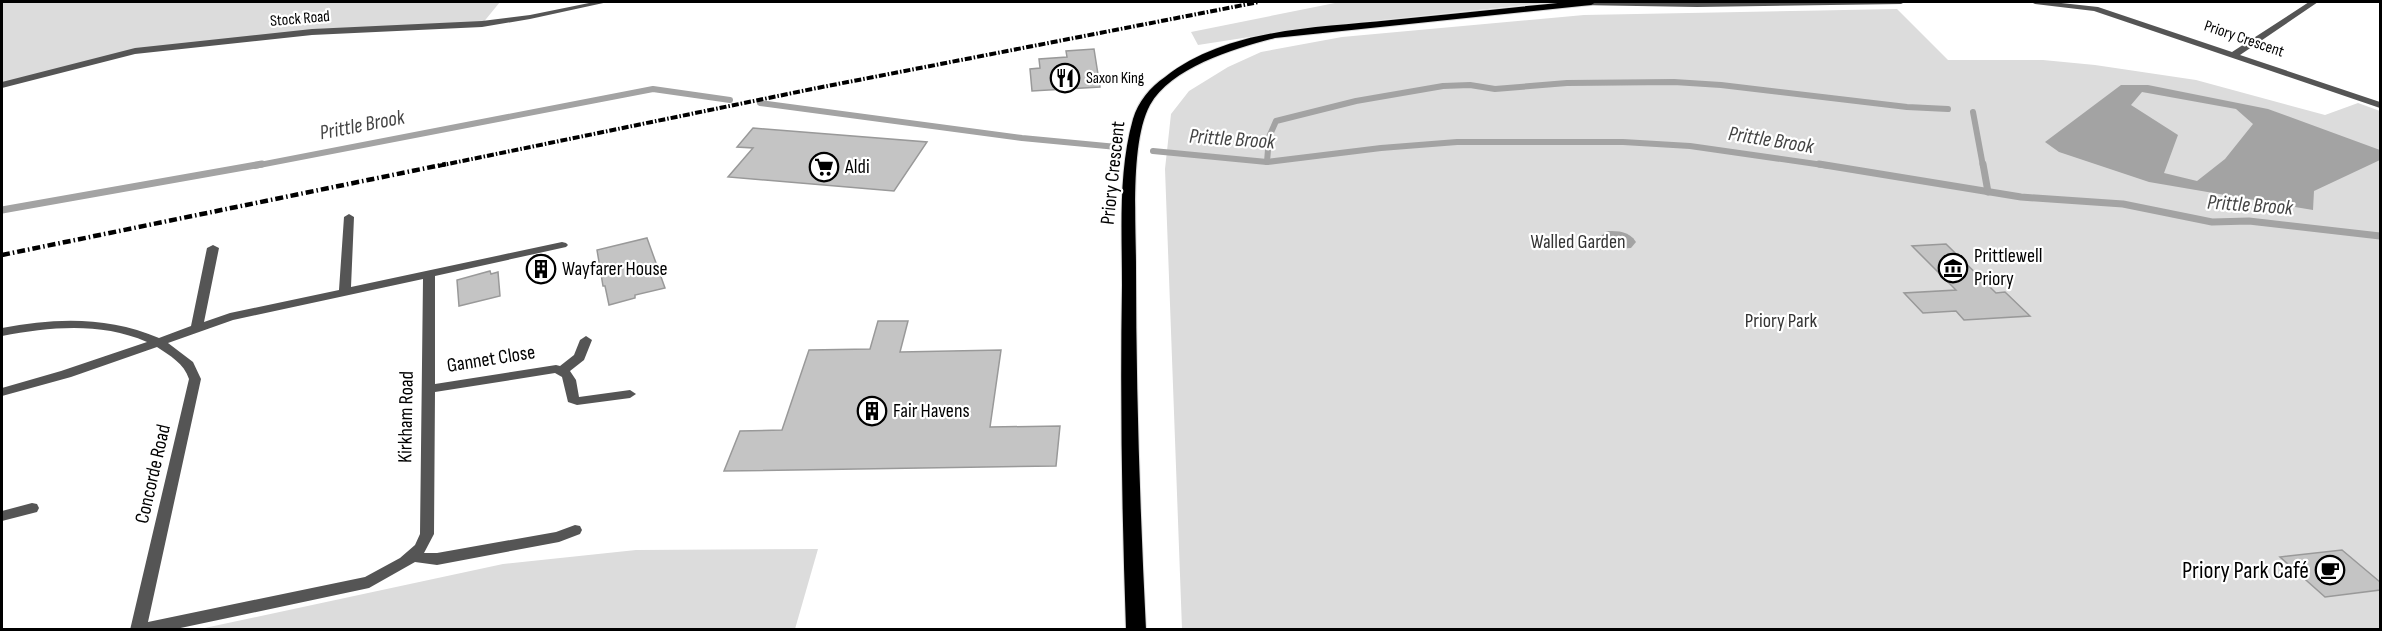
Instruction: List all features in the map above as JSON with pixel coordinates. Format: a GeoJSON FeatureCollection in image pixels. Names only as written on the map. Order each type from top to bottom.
{"type":"FeatureCollection","features":[{"type":"Feature","properties":{"kind":"main road","name":"Priory Crescent"},"geometry":{"type":"LineString","coordinates":[[1136,630],[1131,512],[1129,215],[1137,129],[1144,106],[1155,90],[1188,68],[1215,54],[1249,42],[1317,29],[1591,2]]}},
{"type":"Feature","properties":{"kind":"street","name":"Stock Road"},"geometry":{"type":"LineString","coordinates":[[2,85],[135,51],[312,32],[482,24],[604,2]]}},
{"type":"Feature","properties":{"kind":"street","name":"Priory Crescent"},"geometry":{"type":"LineString","coordinates":[[1778,2],[1797,4]]}},
{"type":"Feature","properties":{"kind":"street","name":"Priory Crescent"},"geometry":{"type":"LineString","coordinates":[[1578,3],[1901,2]]}},
{"type":"Feature","properties":{"kind":"street","name":"Priory Crescent"},"geometry":{"type":"LineString","coordinates":[[2035,2],[2095,9]]}},
{"type":"Feature","properties":{"kind":"street","name":"Priory Crescent"},"geometry":{"type":"LineString","coordinates":[[2074,2],[2380,105]]}},
{"type":"Feature","properties":{"kind":"street"},"geometry":{"type":"LineString","coordinates":[[2233,56],[2314,2]]}},
{"type":"Feature","properties":{"kind":"street"},"geometry":{"type":"LineString","coordinates":[[345,291],[349,218]]}},
{"type":"Feature","properties":{"kind":"street"},"geometry":{"type":"LineString","coordinates":[[2,392],[66,374],[197,327],[345,291],[562,245]]}},
{"type":"Feature","properties":{"kind":"street"},"geometry":{"type":"LineString","coordinates":[[197,327],[213,248]]}},
{"type":"Feature","properties":{"kind":"street","name":"Kirkham Road"},"geometry":{"type":"LineString","coordinates":[[139,630],[369,582],[390,571],[421,548],[427,534],[429,274]]}},
{"type":"Feature","properties":{"kind":"street","name":"Concorde Road"},"geometry":{"type":"LineString","coordinates":[[2,332],[79,324],[110,326],[138,333],[160,342],[192,368],[195,379],[139,630]]}},
{"type":"Feature","properties":{"kind":"street","name":"Gannet Close"},"geometry":{"type":"LineString","coordinates":[[562,371],[580,357],[586,340]]}},
{"type":"Feature","properties":{"kind":"street","name":"Gannet Close"},"geometry":{"type":"LineString","coordinates":[[427,389],[548,370],[562,371],[570,377],[573,399],[577,401],[630,394]]}},
{"type":"Feature","properties":{"kind":"street"},"geometry":{"type":"LineString","coordinates":[[2,516],[32,508]]}},
{"type":"Feature","properties":{"kind":"street"},"geometry":{"type":"LineString","coordinates":[[412,556],[437,559],[559,537],[575,530]]}},
{"type":"Feature","properties":{"kind":"green space"},"geometry":{"type":"Polygon","coordinates":[[[2,2],[500,2],[482,24],[312,32],[135,51],[2,85],[2,2]]]}},
{"type":"Feature","properties":{"kind":"green space"},"geometry":{"type":"Polygon","coordinates":[[[1340,2],[1555,2],[1314,27],[1198,45],[1191,32],[1340,2]]]}},
{"type":"Feature","properties":{"kind":"green space","name":"Priory Park"},"geometry":{"type":"Polygon","coordinates":[[[1897,9],[1948,60],[2043,60],[2095,65],[2196,80],[2325,115],[2358,103],[2380,111],[2380,629],[1182,629],[1165,169],[1171,114],[1189,91],[1228,67],[1261,52],[1342,37],[1584,15],[1897,9]]]}},
{"type":"Feature","properties":{"kind":"green space"},"geometry":{"type":"Polygon","coordinates":[[[818,549],[795,629],[200,629],[503,564],[636,550],[818,549]]]}},
{"type":"Feature","properties":{"kind":"shaded area"},"geometry":{"type":"Polygon","coordinates":[[[2121,85],[2148,85],[2268,109],[2380,150],[2380,160],[2314,191],[2313,210],[2149,182],[2059,152],[2045,142],[2121,85]],[[2142,92],[2131,105],[2178,135],[2164,173],[2197,181],[2225,159],[2253,124],[2236,109],[2142,92]]]}},
{"type":"Feature","properties":{"kind":"shaded area"},"geometry":{"type":"Polygon","coordinates":[[[1607,231],[1627,234],[1636,242],[1631,248],[1609,246],[1600,237],[1607,231]]]}},
{"type":"Feature","properties":{"kind":"building","name":"Saxon King"},"geometry":{"type":"Polygon","coordinates":[[[1094,49],[1100,87],[1032,91],[1030,69],[1040,68],[1039,59],[1067,57],[1066,51],[1094,49]]]}},
{"type":"Feature","properties":{"kind":"building","name":"Aldi"},"geometry":{"type":"Polygon","coordinates":[[[753,128],[927,142],[894,191],[728,177],[753,148],[737,147],[753,128]]]}},
{"type":"Feature","properties":{"kind":"building"},"geometry":{"type":"Polygon","coordinates":[[[647,238],[665,288],[635,295],[635,298],[609,305],[605,286],[603,286],[597,250],[647,238]]]}},
{"type":"Feature","properties":{"kind":"building","name":"Prittlewell Priory"},"geometry":{"type":"Polygon","coordinates":[[[1946,244],[1996,293],[2005,292],[2030,316],[1964,320],[1956,311],[1923,313],[1904,293],[1956,290],[1912,246],[1946,244]]]}},
{"type":"Feature","properties":{"kind":"building"},"geometry":{"type":"Polygon","coordinates":[[[490,271],[491,274],[498,272],[500,296],[459,306],[457,280],[490,271]]]}},
{"type":"Feature","properties":{"kind":"building","name":"Fair Havens"},"geometry":{"type":"Polygon","coordinates":[[[878,321],[908,321],[900,352],[1001,350],[990,427],[1060,426],[1056,466],[724,471],[740,431],[782,430],[809,350],[870,349],[878,321]]]}},
{"type":"Feature","properties":{"kind":"building","name":"Priory Park Café"},"geometry":{"type":"Polygon","coordinates":[[[2342,550],[2380,582],[2380,590],[2325,597],[2280,557],[2342,550]]]}},
{"type":"Feature","properties":{"kind":"waterway"},"geometry":{"type":"LineString","coordinates":[[1267,162],[1269,137],[1276,121],[1356,101],[1443,86],[1470,85],[1495,89],[1567,83],[1674,82],[1721,85],[1907,107],[1948,109]]}},
{"type":"Feature","properties":{"kind":"waterway","name":"Prittle Brook"},"geometry":{"type":"LineString","coordinates":[[254,166],[653,89],[730,100]]}},
{"type":"Feature","properties":{"kind":"waterway","name":"Prittle Brook"},"geometry":{"type":"LineString","coordinates":[[760,103],[1022,138],[1117,147]]}},
{"type":"Feature","properties":{"kind":"waterway"},"geometry":{"type":"LineString","coordinates":[[1973,112],[1983,166]]}},
{"type":"Feature","properties":{"kind":"waterway","name":"Prittle Brook"},"geometry":{"type":"LineString","coordinates":[[1267,162],[1381,148],[1457,142],[1623,142],[1690,146],[1830,166]]}},
{"type":"Feature","properties":{"kind":"waterway","name":"Prittle Brook"},"geometry":{"type":"LineString","coordinates":[[1153,151],[1267,162]]}},
{"type":"Feature","properties":{"kind":"waterway","name":"Prittle Brook"},"geometry":{"type":"LineString","coordinates":[[2,210],[262,164]]}},
{"type":"Feature","properties":{"kind":"waterway","name":"Prittle Brook"},"geometry":{"type":"LineString","coordinates":[[1819,164],[1988,192]]}},
{"type":"Feature","properties":{"kind":"waterway"},"geometry":{"type":"LineString","coordinates":[[1983,164],[1988,192]]}},
{"type":"Feature","properties":{"kind":"waterway","name":"Prittle Brook"},"geometry":{"type":"LineString","coordinates":[[1988,192],[2021,197],[2123,204],[2212,222],[2249,221],[2380,236]]}},
{"type":"Feature","properties":{"kind":"railway"},"geometry":{"type":"LineString","coordinates":[[438,166],[812,89],[1259,2]]}},
{"type":"Feature","properties":{"kind":"railway"},"geometry":{"type":"LineString","coordinates":[[2,255],[446,164]]}},
{"type":"Feature","properties":{"kind":"place","name":"Saxon King"},"geometry":{"type":"Point","coordinates":[1065,78]}},
{"type":"Feature","properties":{"kind":"place","name":"Aldi"},"geometry":{"type":"Point","coordinates":[824,167]}},
{"type":"Feature","properties":{"kind":"place","name":"Prittlewell Priory"},"geometry":{"type":"Point","coordinates":[1953,268]}},
{"type":"Feature","properties":{"kind":"place","name":"Wayfarer House"},"geometry":{"type":"Point","coordinates":[541,269]}},
{"type":"Feature","properties":{"kind":"place","name":"Fair Havens"},"geometry":{"type":"Point","coordinates":[872,411]}},
{"type":"Feature","properties":{"kind":"place","name":"Priory Park Café"},"geometry":{"type":"Point","coordinates":[2330,570]}},
{"type":"Feature","properties":{"kind":"park label","name":"Walled Garden"},"geometry":{"type":"Point","coordinates":[1578,242]}}]}
